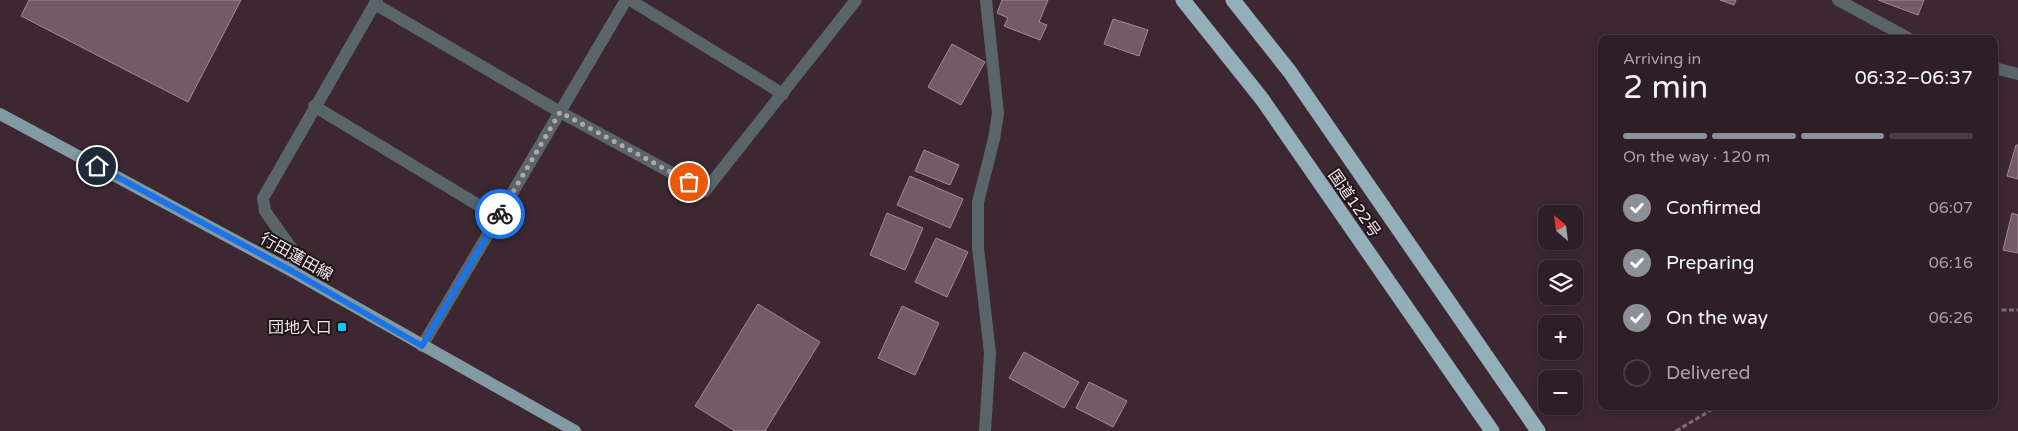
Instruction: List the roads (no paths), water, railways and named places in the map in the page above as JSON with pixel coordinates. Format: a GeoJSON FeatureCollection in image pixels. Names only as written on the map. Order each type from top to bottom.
{"type":"FeatureCollection","features":[{"type":"Feature","properties":{"kind":"highway","name":"国道122号"},"geometry":{"type":"LineString","coordinates":[[1183,0],[1262,99],[1492,431]]}},
{"type":"Feature","properties":{"kind":"highway","name":"国道122号"},"geometry":{"type":"LineString","coordinates":[[1232,0],[1290,72],[1538,431]]}},
{"type":"Feature","properties":{"kind":"main road","name":"行田蓮田線"},"geometry":{"type":"LineString","coordinates":[[0,114],[290,270],[575,431]]}},
{"type":"Feature","properties":{"kind":"street"},"geometry":{"type":"LineString","coordinates":[[422,346],[626,0]]}},
{"type":"Feature","properties":{"kind":"street"},"geometry":{"type":"LineString","coordinates":[[630,0],[783,94]]}},
{"type":"Feature","properties":{"kind":"street"},"geometry":{"type":"LineString","coordinates":[[290,270],[294,252],[265,211],[263,198],[314,106],[376,2],[560,112],[705,191],[856,0]]}},
{"type":"Feature","properties":{"kind":"street"},"geometry":{"type":"LineString","coordinates":[[985,431],[990,353],[978,248],[978,202],[994,139],[998,113],[986,0]]}},
{"type":"Feature","properties":{"kind":"street"},"geometry":{"type":"LineString","coordinates":[[1838,0],[1903,35]]}},
{"type":"Feature","properties":{"kind":"street"},"geometry":{"type":"LineString","coordinates":[[1998,69],[2018,74]]}},
{"type":"Feature","properties":{"kind":"street"},"geometry":{"type":"LineString","coordinates":[[314,106],[498,217]]}},
{"type":"Feature","properties":{"kind":"place","name":"団地入口"},"geometry":{"type":"Point","coordinates":[342,327]}}]}
